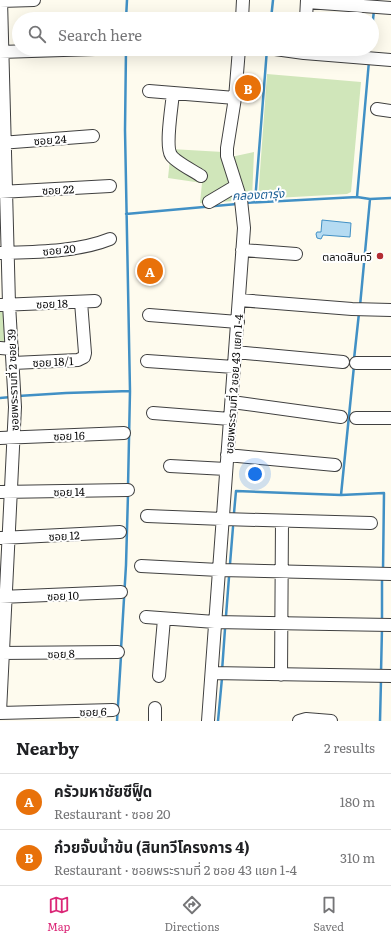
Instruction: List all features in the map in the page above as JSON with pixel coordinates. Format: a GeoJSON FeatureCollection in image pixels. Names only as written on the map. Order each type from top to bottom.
{"type":"FeatureCollection","features":[{"type":"Feature","properties":{"kind":"street"},"geometry":{"type":"LineString","coordinates":[[1,1],[34,0]]}},
{"type":"Feature","properties":{"kind":"street"},"geometry":{"type":"LineString","coordinates":[[242,12],[243,0]]}},
{"type":"Feature","properties":{"kind":"street","name":"ซอยพระรามที่ 2 ซอย 39"},"geometry":{"type":"LineString","coordinates":[[0,712],[5,492],[14,438],[15,407],[13,364],[6,348],[1,1]]}},
{"type":"Feature","properties":{"kind":"street"},"geometry":{"type":"LineString","coordinates":[[306,12],[307,1],[391,8]]}},
{"type":"Feature","properties":{"kind":"street"},"geometry":{"type":"LineString","coordinates":[[2,52],[12,52]]}},
{"type":"Feature","properties":{"kind":"street","name":"ซอยพระรามที่ 2 ซอย 43 แยก 1-4"},"geometry":{"type":"LineString","coordinates":[[208,721],[244,228],[241,200],[227,156],[235,98],[238,56]]}},
{"type":"Feature","properties":{"kind":"street"},"geometry":{"type":"LineString","coordinates":[[353,56],[391,60]]}},
{"type":"Feature","properties":{"kind":"street"},"geometry":{"type":"LineString","coordinates":[[149,91],[235,98]]}},
{"type":"Feature","properties":{"kind":"street"},"geometry":{"type":"LineString","coordinates":[[173,93],[168,148],[170,155],[201,176]]}},
{"type":"Feature","properties":{"kind":"street"},"geometry":{"type":"LineString","coordinates":[[377,109],[391,111]]}},
{"type":"Feature","properties":{"kind":"street","name":"ซอย 24"},"geometry":{"type":"LineString","coordinates":[[3,142],[93,136]]}},
{"type":"Feature","properties":{"kind":"street","name":"ซอย 22"},"geometry":{"type":"LineString","coordinates":[[3,192],[110,186]]}},
{"type":"Feature","properties":{"kind":"street"},"geometry":{"type":"LineString","coordinates":[[209,202],[236,186]]}},
{"type":"Feature","properties":{"kind":"street","name":"ซอย 20"},"geometry":{"type":"LineString","coordinates":[[4,253],[53,250],[84,246],[110,239]]}},
{"type":"Feature","properties":{"kind":"street"},"geometry":{"type":"LineString","coordinates":[[242,250],[296,254]]}},
{"type":"Feature","properties":{"kind":"street"},"geometry":{"type":"LineString","coordinates":[[239,300],[352,309],[391,310]]}},
{"type":"Feature","properties":{"kind":"street","name":"ซอย 18"},"geometry":{"type":"LineString","coordinates":[[5,304],[95,301]]}},
{"type":"Feature","properties":{"kind":"street","name":"ซอย 18/1"},"geometry":{"type":"LineString","coordinates":[[13,364],[78,360],[84,357],[85,352],[81,302]]}},
{"type":"Feature","properties":{"kind":"street"},"geometry":{"type":"LineString","coordinates":[[149,315],[238,322]]}},
{"type":"Feature","properties":{"kind":"street"},"geometry":{"type":"LineString","coordinates":[[235,352],[343,362]]}},
{"type":"Feature","properties":{"kind":"street"},"geometry":{"type":"LineString","coordinates":[[147,361],[234,368]]}},
{"type":"Feature","properties":{"kind":"street"},"geometry":{"type":"LineString","coordinates":[[356,363],[391,363]]}},
{"type":"Feature","properties":{"kind":"street"},"geometry":{"type":"LineString","coordinates":[[232,402],[341,417]]}},
{"type":"Feature","properties":{"kind":"street"},"geometry":{"type":"LineString","coordinates":[[153,413],[230,419]]}},
{"type":"Feature","properties":{"kind":"street"},"geometry":{"type":"LineString","coordinates":[[356,418],[391,418]]}},
{"type":"Feature","properties":{"kind":"street","name":"ซอย 16"},"geometry":{"type":"LineString","coordinates":[[0,438],[124,433]]}},
{"type":"Feature","properties":{"kind":"street"},"geometry":{"type":"LineString","coordinates":[[227,455],[335,465]]}},
{"type":"Feature","properties":{"kind":"street"},"geometry":{"type":"LineString","coordinates":[[170,466],[226,469]]}},
{"type":"Feature","properties":{"kind":"street","name":"ซอย 14"},"geometry":{"type":"LineString","coordinates":[[5,492],[128,490]]}},
{"type":"Feature","properties":{"kind":"street"},"geometry":{"type":"LineString","coordinates":[[147,516],[371,523]]}},
{"type":"Feature","properties":{"kind":"street"},"geometry":{"type":"LineString","coordinates":[[281,675],[283,572],[282,521]]}},
{"type":"Feature","properties":{"kind":"street","name":"ซอย 12"},"geometry":{"type":"LineString","coordinates":[[4,538],[120,532]]}},
{"type":"Feature","properties":{"kind":"street"},"geometry":{"type":"LineString","coordinates":[[141,566],[219,570],[391,574]]}},
{"type":"Feature","properties":{"kind":"street","name":"ซอย 10"},"geometry":{"type":"LineString","coordinates":[[3,597],[120,592]]}},
{"type":"Feature","properties":{"kind":"street"},"geometry":{"type":"LineString","coordinates":[[146,617],[215,622],[390,625]]}},
{"type":"Feature","properties":{"kind":"street"},"geometry":{"type":"LineString","coordinates":[[159,676],[164,619]]}},
{"type":"Feature","properties":{"kind":"street","name":"ซอย 8"},"geometry":{"type":"LineString","coordinates":[[2,653],[118,652]]}},
{"type":"Feature","properties":{"kind":"street"},"geometry":{"type":"LineString","coordinates":[[212,673],[389,676]]}},
{"type":"Feature","properties":{"kind":"street"},"geometry":{"type":"LineString","coordinates":[[155,708],[155,721]]}},
{"type":"Feature","properties":{"kind":"street","name":"ซอย 6"},"geometry":{"type":"LineString","coordinates":[[0,712],[113,710]]}},
{"type":"Feature","properties":{"kind":"street"},"geometry":{"type":"LineString","coordinates":[[299,721],[332,721]]}},
{"type":"Feature","properties":{"kind":"green space"},"geometry":{"type":"Polygon","coordinates":[[[267,74],[361,82],[351,192],[347,194],[258,199],[267,74]]]}},
{"type":"Feature","properties":{"kind":"green space"},"geometry":{"type":"Polygon","coordinates":[[[171,149],[223,152],[235,201],[200,203],[202,183],[168,178],[171,149]]]}},
{"type":"Feature","properties":{"kind":"green space"},"geometry":{"type":"Polygon","coordinates":[[[254,152],[252,199],[247,200],[231,157],[254,152]]]}},
{"type":"Feature","properties":{"kind":"green space"},"geometry":{"type":"Polygon","coordinates":[[[0,308],[4,308],[4,342],[0,342],[0,308]]]}},
{"type":"Feature","properties":{"kind":"water"},"geometry":{"type":"Polygon","coordinates":[[[322,220],[351,223],[350,237],[323,235],[321,239],[317,238],[317,232],[321,232],[322,220]]]}},
{"type":"Feature","properties":{"kind":"waterway"},"geometry":{"type":"LineString","coordinates":[[126,12],[127,0]]}},
{"type":"Feature","properties":{"kind":"waterway"},"geometry":{"type":"LineString","coordinates":[[272,12],[273,0]]}},
{"type":"Feature","properties":{"kind":"waterway"},"geometry":{"type":"LineString","coordinates":[[126,56],[125,130],[130,391],[128,487]]}},
{"type":"Feature","properties":{"kind":"waterway"},"geometry":{"type":"LineString","coordinates":[[255,202],[266,56]]}},
{"type":"Feature","properties":{"kind":"waterway"},"geometry":{"type":"LineString","coordinates":[[357,197],[369,61]]}},
{"type":"Feature","properties":{"kind":"waterway","name":"คลองตารุ่ง"},"geometry":{"type":"LineString","coordinates":[[244,203],[357,197],[370,199],[391,198]]}},
{"type":"Feature","properties":{"kind":"waterway"},"geometry":{"type":"LineString","coordinates":[[360,306],[370,199]]}},
{"type":"Feature","properties":{"kind":"waterway","name":"คลองตารุ่ง"},"geometry":{"type":"LineString","coordinates":[[126,214],[237,204]]}},
{"type":"Feature","properties":{"kind":"waterway"},"geometry":{"type":"LineString","coordinates":[[354,359],[359,313]]}},
{"type":"Feature","properties":{"kind":"waterway"},"geometry":{"type":"LineString","coordinates":[[341,495],[354,366]]}},
{"type":"Feature","properties":{"kind":"waterway"},"geometry":{"type":"LineString","coordinates":[[18,396],[130,391]]}},
{"type":"Feature","properties":{"kind":"waterway"},"geometry":{"type":"LineString","coordinates":[[0,398],[11,397]]}},
{"type":"Feature","properties":{"kind":"waterway"},"geometry":{"type":"LineString","coordinates":[[234,513],[236,491],[341,495],[384,493],[383,571]]}},
{"type":"Feature","properties":{"kind":"waterway"},"geometry":{"type":"LineString","coordinates":[[121,649],[126,565],[128,494]]}},
{"type":"Feature","properties":{"kind":"waterway"},"geometry":{"type":"LineString","coordinates":[[230,564],[233,527]]}},
{"type":"Feature","properties":{"kind":"waterway"},"geometry":{"type":"LineString","coordinates":[[226,616],[229,577]]}},
{"type":"Feature","properties":{"kind":"waterway"},"geometry":{"type":"LineString","coordinates":[[382,578],[382,621]]}},
{"type":"Feature","properties":{"kind":"waterway"},"geometry":{"type":"LineString","coordinates":[[381,673],[382,628]]}},
{"type":"Feature","properties":{"kind":"waterway"},"geometry":{"type":"LineString","coordinates":[[222,671],[225,629]]}},
{"type":"Feature","properties":{"kind":"waterway"},"geometry":{"type":"LineString","coordinates":[[117,721],[121,656]]}},
{"type":"Feature","properties":{"kind":"waterway"},"geometry":{"type":"LineString","coordinates":[[218,721],[222,678]]}},
{"type":"Feature","properties":{"kind":"waterway"},"geometry":{"type":"LineString","coordinates":[[380,721],[381,680]]}},
{"type":"Feature","properties":{"kind":"place","name":"ก๋วยจั๊บน้ำข้น (สินทวีโครงการ 4)"},"geometry":{"type":"Point","coordinates":[248,88]}},
{"type":"Feature","properties":{"kind":"place","name":"ตลาดสินทวี"},"geometry":{"type":"Point","coordinates":[380,256]}},
{"type":"Feature","properties":{"kind":"place","name":"ครัวมหาชัยซีฟู็ด"},"geometry":{"type":"Point","coordinates":[150,271]}}]}
